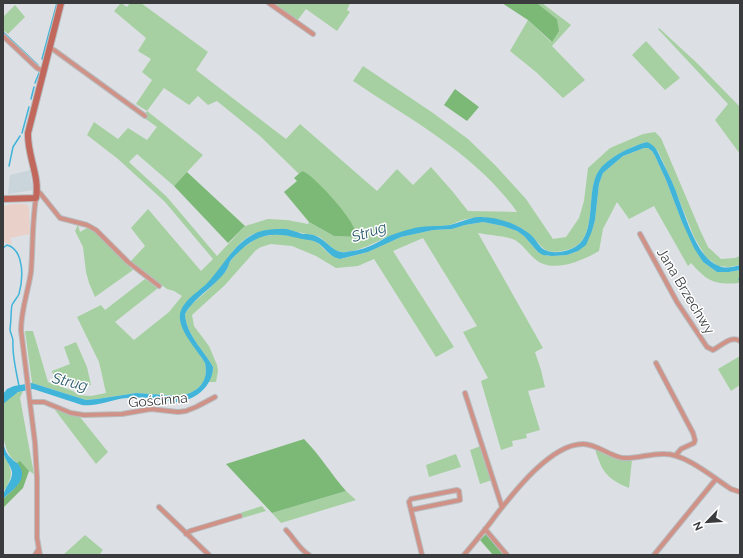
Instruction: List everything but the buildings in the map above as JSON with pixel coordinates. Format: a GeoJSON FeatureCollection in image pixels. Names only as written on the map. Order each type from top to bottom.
{"type":"FeatureCollection","features":[{"type":"Feature","properties":{"kind":"street"},"geometry":{"type":"LineString","coordinates":[[40,555],[38,550],[36,524],[36,457],[21,330],[21,318],[30,274],[36,195],[35,174],[28,133],[61,3]]}},
{"type":"Feature","properties":{"kind":"street"},"geometry":{"type":"LineString","coordinates":[[269,3],[313,34]]}},
{"type":"Feature","properties":{"kind":"street"},"geometry":{"type":"LineString","coordinates":[[3,36],[37,68],[44,71]]}},
{"type":"Feature","properties":{"kind":"street"},"geometry":{"type":"LineString","coordinates":[[49,48],[54,50],[145,116]]}},
{"type":"Feature","properties":{"kind":"street"},"geometry":{"type":"LineString","coordinates":[[3,199],[36,195],[40,193],[60,218],[87,225],[96,230],[128,262],[159,286]]}},
{"type":"Feature","properties":{"kind":"street","name":"Jana Brzechwy"},"geometry":{"type":"LineString","coordinates":[[640,234],[677,302],[707,347],[713,350],[733,339],[740,340]]}},
{"type":"Feature","properties":{"kind":"street"},"geometry":{"type":"LineString","coordinates":[[656,363],[695,440],[694,443],[681,450],[676,456]]}},
{"type":"Feature","properties":{"kind":"street"},"geometry":{"type":"LineString","coordinates":[[465,392],[502,507]]}},
{"type":"Feature","properties":{"kind":"street","name":"Gościnna"},"geometry":{"type":"LineString","coordinates":[[30,400],[44,402],[78,415],[100,415],[122,414],[151,409],[178,412],[186,411],[216,397]]}},
{"type":"Feature","properties":{"kind":"street"},"geometry":{"type":"LineString","coordinates":[[464,555],[519,486],[535,470],[564,450],[577,445],[590,445],[624,458],[657,454],[676,456],[687,460],[732,489],[740,492]]}},
{"type":"Feature","properties":{"kind":"street"},"geometry":{"type":"LineString","coordinates":[[654,555],[716,479]]}},
{"type":"Feature","properties":{"kind":"street"},"geometry":{"type":"LineString","coordinates":[[411,510],[460,500],[459,492],[457,490],[411,499],[408,502],[422,555]]}},
{"type":"Feature","properties":{"kind":"street"},"geometry":{"type":"LineString","coordinates":[[159,507],[209,555]]}},
{"type":"Feature","properties":{"kind":"street"},"geometry":{"type":"LineString","coordinates":[[186,534],[190,531],[240,516]]}},
{"type":"Feature","properties":{"kind":"street"},"geometry":{"type":"LineString","coordinates":[[485,529],[507,555]]}},
{"type":"Feature","properties":{"kind":"street"},"geometry":{"type":"LineString","coordinates":[[286,530],[298,545],[309,555]]}},
{"type":"Feature","properties":{"kind":"street"},"geometry":{"type":"LineString","coordinates":[[35,555],[38,550]]}},
{"type":"Feature","properties":{"kind":"shaded area"},"geometry":{"type":"Polygon","coordinates":[[[31,170],[30,173],[33,190],[8,194],[10,175],[31,170]]]}},
{"type":"Feature","properties":{"kind":"shaded area"},"geometry":{"type":"Polygon","coordinates":[[[12,204],[26,204],[29,207],[30,234],[10,238],[12,245],[3,242],[3,206],[12,204]]]}},
{"type":"Feature","properties":{"kind":"green space"},"geometry":{"type":"Polygon","coordinates":[[[121,3],[127,7],[130,3],[141,3],[208,52],[196,70],[286,139],[300,124],[377,191],[397,169],[413,185],[431,167],[468,211],[517,212],[501,191],[462,155],[420,124],[353,81],[363,66],[433,113],[468,139],[495,165],[526,199],[553,239],[566,237],[579,218],[584,201],[588,168],[610,148],[643,134],[655,132],[661,138],[708,247],[721,259],[740,256],[740,265],[729,267],[718,266],[706,257],[694,237],[658,151],[647,142],[619,154],[601,168],[594,183],[588,227],[579,244],[570,249],[553,252],[547,251],[531,235],[516,225],[484,218],[461,220],[449,225],[404,232],[390,236],[362,248],[344,252],[337,251],[315,235],[282,230],[256,233],[245,239],[233,250],[209,282],[184,305],[186,334],[205,363],[206,370],[204,381],[197,389],[180,396],[136,393],[86,400],[32,383],[25,331],[33,331],[48,382],[73,391],[78,395],[91,396],[106,393],[99,362],[77,317],[101,305],[105,310],[145,279],[158,288],[115,322],[134,340],[169,312],[182,296],[167,289],[130,262],[145,246],[131,228],[148,209],[201,271],[213,259],[165,202],[118,159],[87,135],[94,122],[118,139],[128,128],[147,140],[157,127],[143,117],[147,111],[136,104],[152,80],[142,72],[151,59],[138,51],[146,38],[114,11],[121,3]],[[164,88],[147,111],[203,155],[174,186],[137,154],[129,162],[167,197],[217,256],[245,226],[268,219],[287,220],[308,224],[309,222],[334,236],[356,237],[350,220],[325,193],[302,171],[299,174],[260,136],[217,101],[208,105],[198,96],[189,105],[164,88]]]}},
{"type":"Feature","properties":{"kind":"green space"},"geometry":{"type":"Polygon","coordinates":[[[272,3],[350,3],[347,10],[350,12],[337,31],[306,9],[297,21],[272,3]]]}},
{"type":"Feature","properties":{"kind":"green space"},"geometry":{"type":"Polygon","coordinates":[[[502,3],[537,3],[557,19],[559,31],[552,42],[528,20],[502,3]]]}},
{"type":"Feature","properties":{"kind":"green space"},"geometry":{"type":"Polygon","coordinates":[[[537,3],[542,3],[571,25],[552,46],[585,80],[563,98],[536,72],[510,51],[528,20],[551,42],[555,36],[557,19],[537,3]]]}},
{"type":"Feature","properties":{"kind":"green space"},"geometry":{"type":"Polygon","coordinates":[[[15,5],[25,17],[8,34],[3,30],[3,17],[15,5]]]}},
{"type":"Feature","properties":{"kind":"green space"},"geometry":{"type":"Polygon","coordinates":[[[659,28],[698,64],[740,107],[740,154],[715,120],[728,104],[658,29],[659,28]]]}},
{"type":"Feature","properties":{"kind":"green space"},"geometry":{"type":"Polygon","coordinates":[[[646,41],[680,78],[665,90],[632,55],[646,41]]]}},
{"type":"Feature","properties":{"kind":"green space"},"geometry":{"type":"Polygon","coordinates":[[[455,89],[479,107],[467,121],[444,105],[455,89]]]}},
{"type":"Feature","properties":{"kind":"green space"},"geometry":{"type":"Polygon","coordinates":[[[644,148],[648,148],[655,156],[682,222],[703,262],[717,272],[740,270],[740,283],[718,283],[707,278],[691,263],[688,266],[654,206],[629,219],[617,202],[603,229],[599,251],[576,262],[558,266],[542,263],[535,259],[515,240],[478,233],[543,348],[535,352],[545,387],[528,391],[540,430],[526,434],[527,438],[512,441],[513,446],[501,450],[481,381],[488,378],[463,332],[477,326],[423,238],[393,251],[454,347],[436,357],[374,259],[358,266],[336,268],[316,256],[292,246],[271,244],[256,250],[225,285],[192,315],[194,326],[209,346],[217,365],[218,371],[216,382],[209,382],[213,367],[192,336],[186,322],[185,314],[191,305],[227,270],[228,265],[241,249],[259,237],[280,234],[307,239],[317,242],[329,254],[341,259],[368,252],[401,237],[433,230],[452,229],[483,222],[503,226],[517,231],[524,236],[538,252],[548,256],[567,255],[578,251],[592,231],[595,220],[599,184],[603,173],[623,156],[644,148]]]}},
{"type":"Feature","properties":{"kind":"green space"},"geometry":{"type":"Polygon","coordinates":[[[302,171],[314,179],[339,205],[351,222],[355,230],[356,237],[334,236],[309,222],[284,192],[297,181],[294,178],[302,171]]]}},
{"type":"Feature","properties":{"kind":"green space"},"geometry":{"type":"Polygon","coordinates":[[[187,172],[245,226],[228,243],[174,186],[187,172]]]}},
{"type":"Feature","properties":{"kind":"green space"},"geometry":{"type":"Polygon","coordinates":[[[78,225],[80,232],[87,228],[94,231],[133,270],[95,297],[86,272],[83,247],[75,231],[78,225]]]}},
{"type":"Feature","properties":{"kind":"green space"},"geometry":{"type":"Polygon","coordinates":[[[76,342],[87,367],[91,385],[79,385],[64,380],[55,380],[52,371],[70,364],[64,347],[76,342]]]}},
{"type":"Feature","properties":{"kind":"green space"},"geometry":{"type":"Polygon","coordinates":[[[740,356],[740,385],[731,391],[718,369],[740,356]]]}},
{"type":"Feature","properties":{"kind":"green space"},"geometry":{"type":"Polygon","coordinates":[[[23,391],[20,398],[34,474],[20,462],[17,463],[12,458],[5,444],[3,404],[12,396],[23,391]]]}},
{"type":"Feature","properties":{"kind":"green space"},"geometry":{"type":"Polygon","coordinates":[[[52,406],[80,417],[108,452],[96,464],[52,406]]]}},
{"type":"Feature","properties":{"kind":"green space"},"geometry":{"type":"Polygon","coordinates":[[[304,439],[346,491],[272,513],[226,464],[304,439]]]}},
{"type":"Feature","properties":{"kind":"green space"},"geometry":{"type":"Polygon","coordinates":[[[481,446],[492,480],[480,484],[470,450],[481,446]]]}},
{"type":"Feature","properties":{"kind":"green space"},"geometry":{"type":"Polygon","coordinates":[[[595,449],[613,457],[632,460],[629,488],[610,478],[606,474],[600,464],[595,449]]]}},
{"type":"Feature","properties":{"kind":"green space"},"geometry":{"type":"Polygon","coordinates":[[[3,454],[9,464],[11,473],[9,482],[3,492],[3,454]]]}},
{"type":"Feature","properties":{"kind":"green space"},"geometry":{"type":"Polygon","coordinates":[[[456,454],[461,467],[429,477],[426,465],[456,454]]]}},
{"type":"Feature","properties":{"kind":"green space"},"geometry":{"type":"Polygon","coordinates":[[[20,461],[29,471],[23,488],[3,508],[3,499],[15,488],[20,479],[20,468],[17,463],[20,461]]]}},
{"type":"Feature","properties":{"kind":"green space"},"geometry":{"type":"Polygon","coordinates":[[[346,491],[356,500],[281,523],[272,513],[346,491]]]}},
{"type":"Feature","properties":{"kind":"green space"},"geometry":{"type":"Polygon","coordinates":[[[262,506],[266,511],[193,532],[191,537],[184,531],[262,506]]]}},
{"type":"Feature","properties":{"kind":"green space"},"geometry":{"type":"Polygon","coordinates":[[[487,533],[505,555],[493,555],[480,540],[487,533]]]}},
{"type":"Feature","properties":{"kind":"green space"},"geometry":{"type":"Polygon","coordinates":[[[85,535],[103,550],[99,555],[63,555],[85,535]]]}},
{"type":"Feature","properties":{"kind":"water"},"geometry":{"type":"Polygon","coordinates":[[[647,142],[655,148],[659,154],[699,247],[711,262],[722,267],[740,265],[740,270],[717,272],[703,262],[694,248],[682,222],[655,156],[648,148],[644,148],[623,156],[603,173],[599,184],[595,220],[592,231],[586,245],[578,251],[567,255],[543,255],[517,231],[503,226],[483,222],[452,229],[433,230],[401,237],[368,252],[340,259],[332,256],[314,241],[278,235],[262,237],[254,240],[239,251],[231,260],[227,269],[222,275],[195,301],[185,314],[186,322],[192,336],[213,367],[210,380],[206,386],[202,391],[190,399],[176,402],[161,399],[131,398],[99,404],[82,405],[33,389],[18,392],[3,404],[3,394],[7,389],[14,386],[32,383],[86,400],[136,393],[180,396],[197,389],[204,381],[206,370],[205,363],[182,327],[180,314],[182,309],[188,300],[210,280],[240,244],[255,233],[262,231],[283,229],[316,236],[338,251],[346,252],[363,249],[402,231],[416,228],[450,225],[478,217],[485,217],[500,219],[514,224],[532,236],[545,250],[558,252],[571,249],[580,244],[585,236],[590,215],[594,181],[598,172],[613,157],[634,146],[647,142]]]}},
{"type":"Feature","properties":{"kind":"water"},"geometry":{"type":"Polygon","coordinates":[[[3,443],[8,455],[19,465],[22,470],[22,475],[21,480],[15,488],[3,499],[3,495],[12,476],[12,472],[3,454],[3,443]]]}},
{"type":"Feature","properties":{"kind":"waterway"},"geometry":{"type":"LineString","coordinates":[[42,59],[57,3]]}},
{"type":"Feature","properties":{"kind":"waterway"},"geometry":{"type":"LineString","coordinates":[[3,32],[38,65]]}},
{"type":"Feature","properties":{"kind":"waterway"},"geometry":{"type":"LineString","coordinates":[[35,83],[39,73]]}},
{"type":"Feature","properties":{"kind":"waterway"},"geometry":{"type":"LineString","coordinates":[[31,99],[34,87]]}},
{"type":"Feature","properties":{"kind":"waterway"},"geometry":{"type":"LineString","coordinates":[[22,133],[29,107]]}},
{"type":"Feature","properties":{"kind":"waterway"},"geometry":{"type":"LineString","coordinates":[[9,166],[13,147],[20,136]]}},
{"type":"Feature","properties":{"kind":"waterway"},"geometry":{"type":"LineString","coordinates":[[3,248],[7,245],[13,248],[17,253],[20,259],[22,274],[19,294],[12,305],[10,329],[13,340],[14,358],[19,386]]}},
{"type":"Feature","properties":{"kind":"water label","name":"Strug"},"geometry":{"type":"Point","coordinates":[369,232]}},
{"type":"Feature","properties":{"kind":"water label","name":"Strug"},"geometry":{"type":"Point","coordinates":[70,382]}}]}
